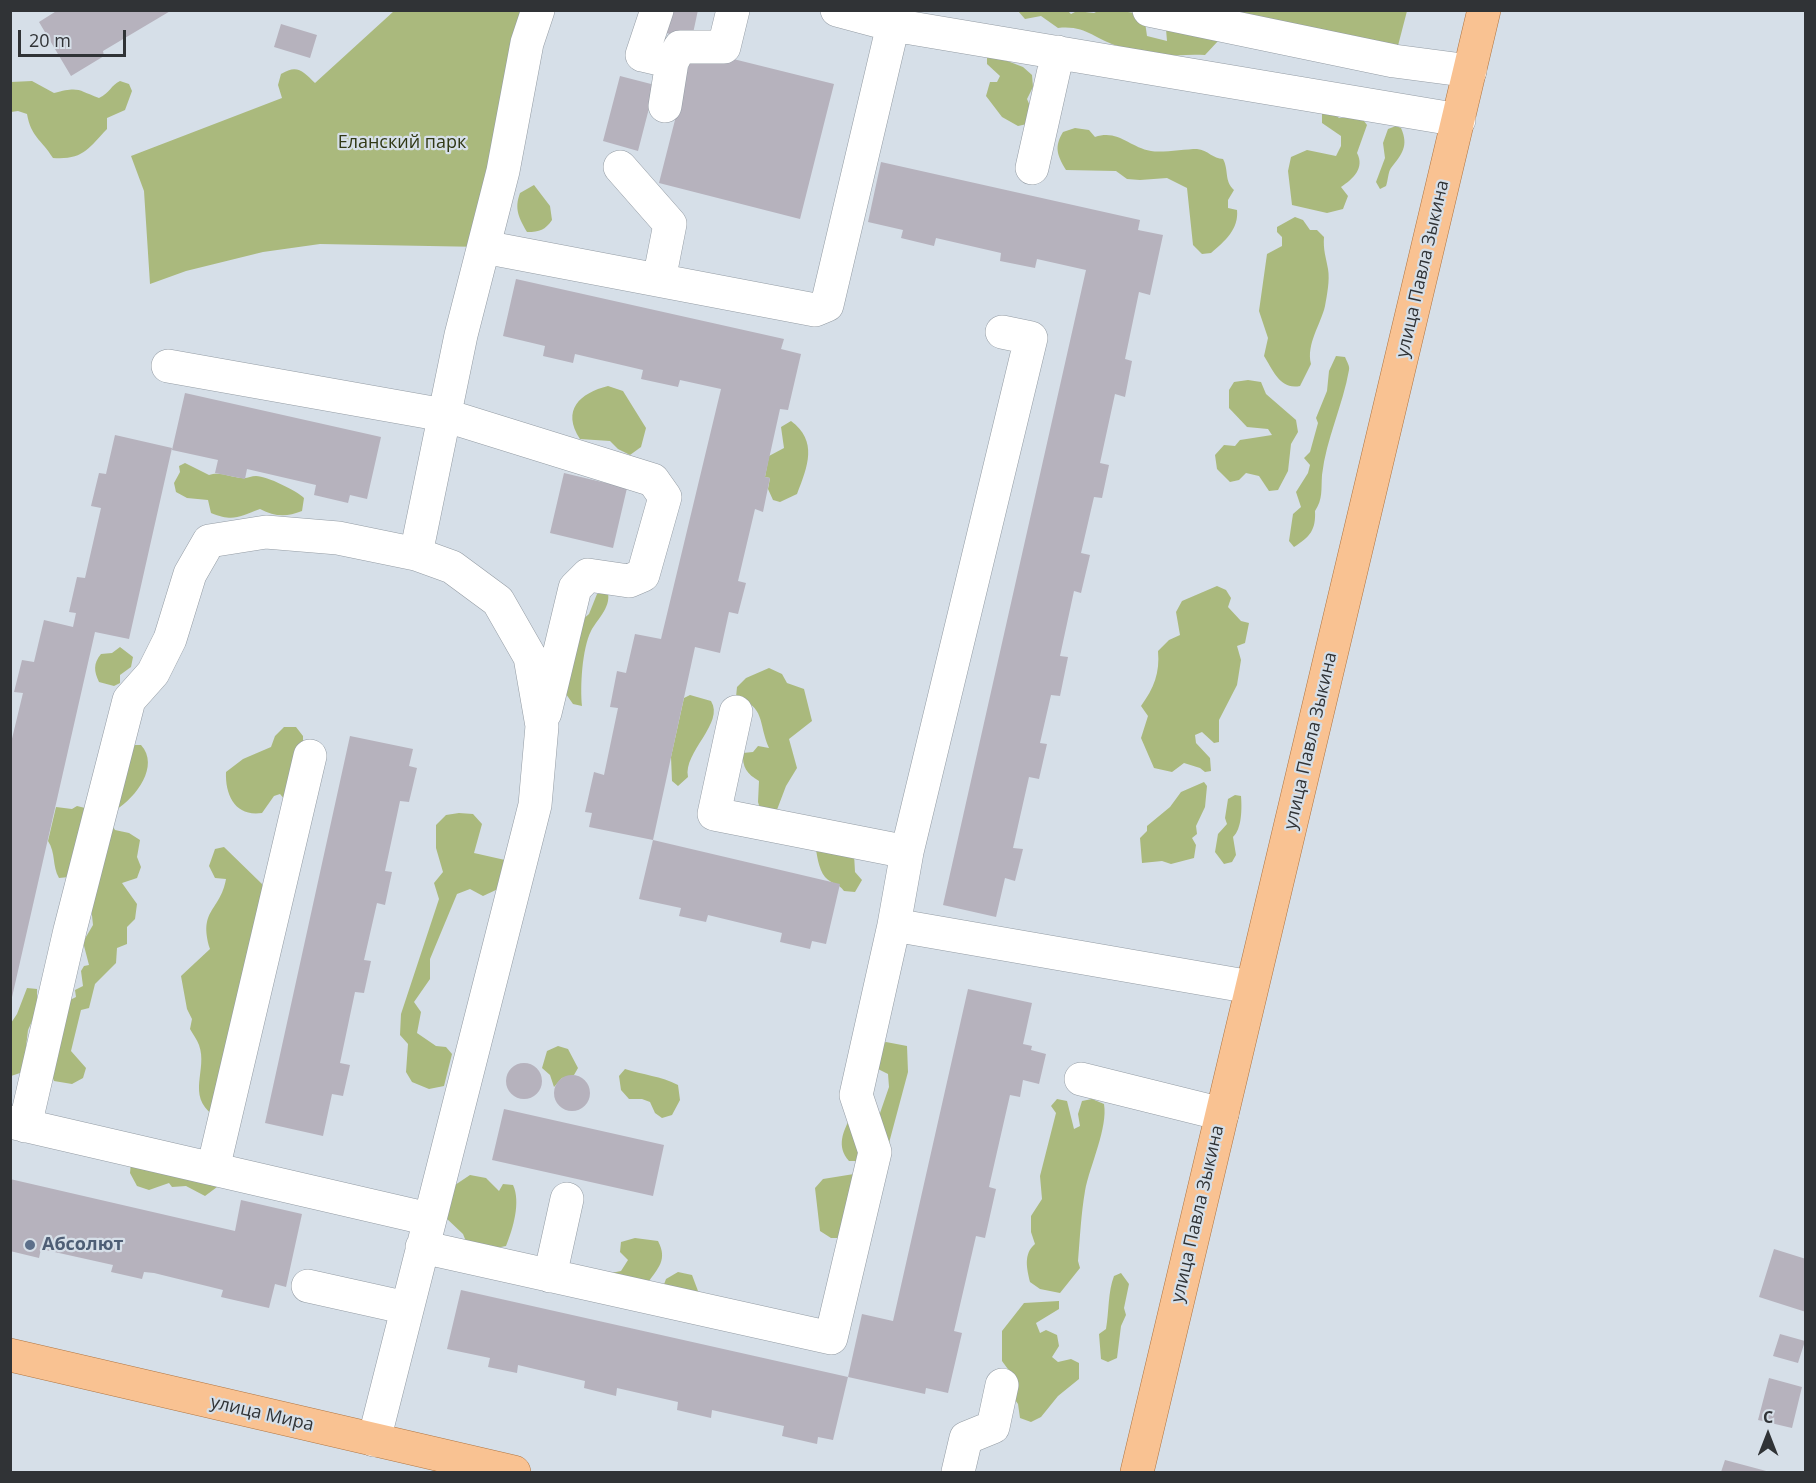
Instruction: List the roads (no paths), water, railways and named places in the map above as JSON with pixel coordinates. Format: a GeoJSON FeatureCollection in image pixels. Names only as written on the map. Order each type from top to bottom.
{"type":"FeatureCollection","features":[{"type":"Feature","properties":{"kind":"main road","name":"улица Павла Зыкина"},"geometry":{"type":"LineString","coordinates":[[1137,1473],[1484,10]]}},
{"type":"Feature","properties":{"kind":"main road","name":"улица Мира"},"geometry":{"type":"LineString","coordinates":[[10,1355],[514,1473]]}},
{"type":"Feature","properties":{"kind":"lane"},"geometry":{"type":"LineString","coordinates":[[416,554],[461,335],[503,171],[527,43],[538,10]]}},
{"type":"Feature","properties":{"kind":"lane"},"geometry":{"type":"LineString","coordinates":[[657,10],[642,55],[672,62]]}},
{"type":"Feature","properties":{"kind":"lane"},"geometry":{"type":"LineString","coordinates":[[665,106],[672,62],[680,47],[724,47],[733,10]]}},
{"type":"Feature","properties":{"kind":"lane"},"geometry":{"type":"LineString","coordinates":[[837,10],[893,25],[952,22],[1058,52],[1459,120]]}},
{"type":"Feature","properties":{"kind":"lane"},"geometry":{"type":"LineString","coordinates":[[1149,10],[1383,58],[1470,72]]}},
{"type":"Feature","properties":{"kind":"lane"},"geometry":{"type":"LineString","coordinates":[[484,247],[815,310],[827,304],[893,25]]}},
{"type":"Feature","properties":{"kind":"lane"},"geometry":{"type":"LineString","coordinates":[[1032,168],[1058,52]]}},
{"type":"Feature","properties":{"kind":"lane"},"geometry":{"type":"LineString","coordinates":[[620,167],[670,224],[659,280]]}},
{"type":"Feature","properties":{"kind":"lane"},"geometry":{"type":"LineString","coordinates":[[542,726],[530,657],[498,601],[452,567],[416,554],[338,538],[266,531],[209,541],[190,574],[170,639],[153,673],[129,699],[18,1124],[213,1168],[426,1233],[550,1276],[831,1338],[875,1152],[856,1095],[894,925],[907,852],[1031,338],[1002,332]]}},
{"type":"Feature","properties":{"kind":"lane"},"geometry":{"type":"LineString","coordinates":[[168,366],[444,415],[653,480],[665,497],[643,575],[629,581],[588,575],[575,588],[542,726],[535,806],[374,1440]]}},
{"type":"Feature","properties":{"kind":"lane"},"geometry":{"type":"LineString","coordinates":[[736,712],[714,814],[907,852]]}},
{"type":"Feature","properties":{"kind":"lane"},"geometry":{"type":"LineString","coordinates":[[213,1168],[310,756]]}},
{"type":"Feature","properties":{"kind":"lane"},"geometry":{"type":"LineString","coordinates":[[894,925],[1251,987]]}},
{"type":"Feature","properties":{"kind":"lane"},"geometry":{"type":"LineString","coordinates":[[1081,1079],[1222,1114]]}},
{"type":"Feature","properties":{"kind":"lane"},"geometry":{"type":"LineString","coordinates":[[550,1276],[567,1199]]}},
{"type":"Feature","properties":{"kind":"lane"},"geometry":{"type":"LineString","coordinates":[[308,1286],[407,1308]]}},
{"type":"Feature","properties":{"kind":"lane"},"geometry":{"type":"LineString","coordinates":[[958,1473],[966,1438],[993,1427],[1002,1385]]}},
{"type":"Feature","properties":{"kind":"place","name":"Абсолют"},"geometry":{"type":"Point","coordinates":[30,1245]}},
{"type":"Feature","properties":{"kind":"park label","name":"Еланский парк"},"geometry":{"type":"Point","coordinates":[402,143]}}]}
